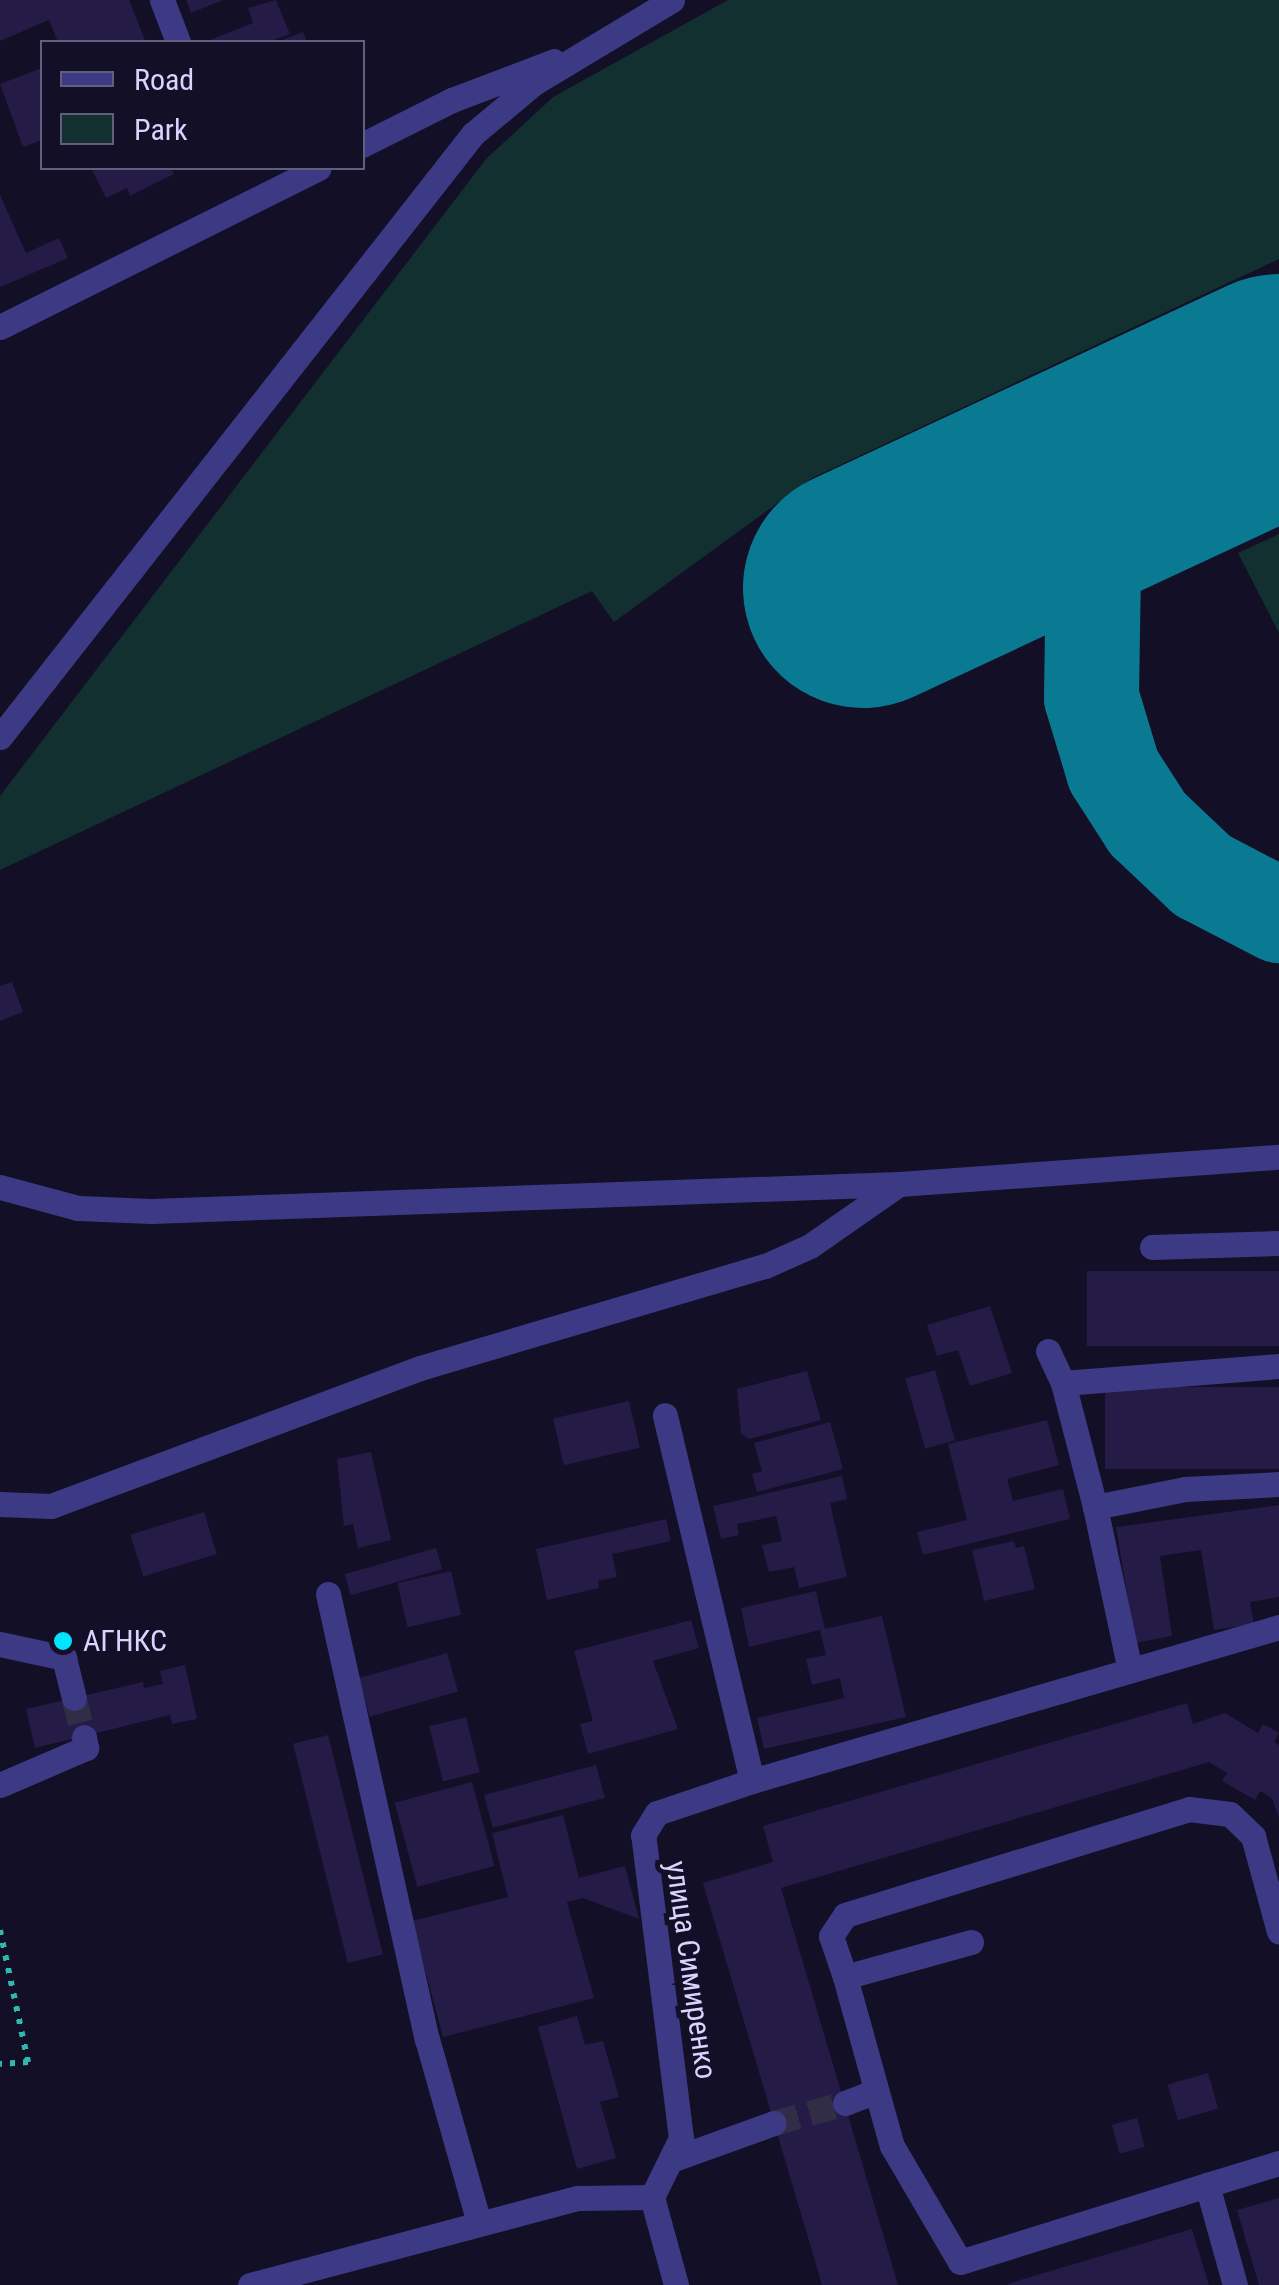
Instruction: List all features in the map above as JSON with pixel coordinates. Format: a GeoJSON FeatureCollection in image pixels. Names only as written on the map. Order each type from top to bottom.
{"type":"FeatureCollection","features":[{"type":"Feature","properties":{"kind":"street"},"geometry":{"type":"LineString","coordinates":[[162,0],[177,40]]}},
{"type":"Feature","properties":{"kind":"street"},"geometry":{"type":"LineString","coordinates":[[0,736],[473,134],[570,60],[672,0]]}},
{"type":"Feature","properties":{"kind":"street"},"geometry":{"type":"LineString","coordinates":[[365,145],[517,72],[570,60]]}},
{"type":"Feature","properties":{"kind":"street"},"geometry":{"type":"LineString","coordinates":[[0,327],[315,170]]}},
{"type":"Feature","properties":{"kind":"street"},"geometry":{"type":"LineString","coordinates":[[0,1187],[78,1208],[151,1211],[899,1184],[1279,1158]]}},
{"type":"Feature","properties":{"kind":"street"},"geometry":{"type":"LineString","coordinates":[[0,1504],[51,1506],[420,1368],[765,1266],[810,1246],[899,1184]]}},
{"type":"Feature","properties":{"kind":"street"},"geometry":{"type":"LineString","coordinates":[[1152,1247],[1279,1242]]}},
{"type":"Feature","properties":{"kind":"street"},"geometry":{"type":"LineString","coordinates":[[1048,1351],[1063,1383],[1095,1506],[1130,1670]]}},
{"type":"Feature","properties":{"kind":"street"},"geometry":{"type":"LineString","coordinates":[[1063,1383],[1279,1366]]}},
{"type":"Feature","properties":{"kind":"street"},"geometry":{"type":"LineString","coordinates":[[664,1415],[752,1781]]}},
{"type":"Feature","properties":{"kind":"street"},"geometry":{"type":"LineString","coordinates":[[1095,1506],[1185,1489],[1279,1484]]}},
{"type":"Feature","properties":{"kind":"street"},"geometry":{"type":"LineString","coordinates":[[328,1594],[426,2039],[479,2223]]}},
{"type":"Feature","properties":{"kind":"street","name":"улица Симиренко"},"geometry":{"type":"LineString","coordinates":[[652,2198],[681,2138],[642,1835],[657,1813],[752,1781],[1279,1627]]}},
{"type":"Feature","properties":{"kind":"street"},"geometry":{"type":"LineString","coordinates":[[0,1644],[64,1658],[74,1698]]}},
{"type":"Feature","properties":{"kind":"street"},"geometry":{"type":"LineString","coordinates":[[0,1785],[86,1748],[84,1738]]}},
{"type":"Feature","properties":{"kind":"street"},"geometry":{"type":"LineString","coordinates":[[1279,1932],[1253,1836],[1230,1814],[1189,1809],[845,1915],[832,1936],[892,2146],[960,2262],[1279,2163]]}},
{"type":"Feature","properties":{"kind":"street"},"geometry":{"type":"LineString","coordinates":[[845,1977],[971,1942]]}},
{"type":"Feature","properties":{"kind":"street"},"geometry":{"type":"LineString","coordinates":[[844,2102],[874,2092]]}},
{"type":"Feature","properties":{"kind":"street"},"geometry":{"type":"LineString","coordinates":[[671,2160],[774,2123]]}},
{"type":"Feature","properties":{"kind":"street"},"geometry":{"type":"LineString","coordinates":[[1207,2185],[1235,2285]]}},
{"type":"Feature","properties":{"kind":"street"},"geometry":{"type":"LineString","coordinates":[[250,2285],[578,2198],[652,2198],[676,2285]]}},
{"type":"Feature","properties":{"kind":"path"},"geometry":{"type":"LineString","coordinates":[[0,1930],[28,2062],[0,2064]]}},
{"type":"Feature","properties":{"kind":"green space"},"geometry":{"type":"Polygon","coordinates":[[[728,0],[1279,0],[1279,259],[812,478],[614,622],[592,591],[0,870],[0,796],[486,159],[553,97],[728,0]]]}},
{"type":"Feature","properties":{"kind":"green space"},"geometry":{"type":"Polygon","coordinates":[[[1279,534],[1279,633],[1238,553],[1279,534]]]}},
{"type":"Feature","properties":{"kind":"building"},"geometry":{"type":"Polygon","coordinates":[[[0,0],[129,0],[145,40],[57,40],[49,20],[0,41],[0,0]]]}},
{"type":"Feature","properties":{"kind":"building"},"geometry":{"type":"Polygon","coordinates":[[[186,0],[223,0],[191,13],[186,0]]]}},
{"type":"Feature","properties":{"kind":"building"},"geometry":{"type":"Polygon","coordinates":[[[276,0],[290,34],[274,40],[210,40],[253,23],[248,8],[276,0]]]}},
{"type":"Feature","properties":{"kind":"building"},"geometry":{"type":"Polygon","coordinates":[[[303,32],[306,40],[282,40],[303,32]]]}},
{"type":"Feature","properties":{"kind":"building"},"geometry":{"type":"Polygon","coordinates":[[[40,69],[40,141],[23,147],[0,84],[40,69]]]}},
{"type":"Feature","properties":{"kind":"building"},"geometry":{"type":"Polygon","coordinates":[[[92,170],[171,170],[174,174],[130,196],[127,188],[106,198],[92,170]]]}},
{"type":"Feature","properties":{"kind":"building"},"geometry":{"type":"Polygon","coordinates":[[[0,195],[26,253],[59,238],[68,258],[0,287],[0,195]]]}},
{"type":"Feature","properties":{"kind":"building"},"geometry":{"type":"Polygon","coordinates":[[[12,982],[23,1012],[0,1021],[0,986],[12,982]]]}},
{"type":"Feature","properties":{"kind":"building"},"geometry":{"type":"Polygon","coordinates":[[[1087,1271],[1279,1271],[1279,1346],[1087,1346],[1087,1271]]]}},
{"type":"Feature","properties":{"kind":"building"},"geometry":{"type":"Polygon","coordinates":[[[990,1306],[1012,1373],[970,1386],[958,1350],[937,1356],[927,1325],[990,1306]]]}},
{"type":"Feature","properties":{"kind":"building"},"geometry":{"type":"Polygon","coordinates":[[[935,1370],[955,1440],[925,1449],[905,1379],[935,1370]]]}},
{"type":"Feature","properties":{"kind":"building"},"geometry":{"type":"Polygon","coordinates":[[[807,1371],[821,1420],[749,1439],[741,1434],[737,1389],[807,1371]]]}},
{"type":"Feature","properties":{"kind":"building"},"geometry":{"type":"Polygon","coordinates":[[[1105,1387],[1279,1387],[1279,1469],[1105,1469],[1105,1387]]]}},
{"type":"Feature","properties":{"kind":"building"},"geometry":{"type":"Polygon","coordinates":[[[629,1401],[640,1448],[564,1465],[553,1419],[629,1401]]]}},
{"type":"Feature","properties":{"kind":"building"},"geometry":{"type":"Polygon","coordinates":[[[1047,1420],[1059,1465],[1007,1479],[1013,1501],[1063,1489],[1070,1519],[923,1555],[917,1532],[967,1520],[948,1444],[1047,1420]]]}},
{"type":"Feature","properties":{"kind":"building"},"geometry":{"type":"Polygon","coordinates":[[[830,1422],[843,1469],[757,1492],[752,1474],[762,1471],[754,1443],[830,1422]]]}},
{"type":"Feature","properties":{"kind":"building"},"geometry":{"type":"Polygon","coordinates":[[[371,1452],[391,1540],[358,1548],[353,1524],[344,1526],[337,1459],[371,1452]]]}},
{"type":"Feature","properties":{"kind":"building"},"geometry":{"type":"Polygon","coordinates":[[[842,1476],[847,1499],[830,1503],[847,1577],[799,1588],[794,1567],[769,1572],[762,1545],[782,1541],[776,1516],[737,1524],[739,1535],[721,1539],[713,1506],[842,1476]]]}},
{"type":"Feature","properties":{"kind":"building"},"geometry":{"type":"Polygon","coordinates":[[[1279,1505],[1279,1597],[1250,1602],[1254,1624],[1214,1630],[1201,1550],[1160,1556],[1172,1636],[1135,1643],[1116,1527],[1279,1505]]]}},
{"type":"Feature","properties":{"kind":"building"},"geometry":{"type":"Polygon","coordinates":[[[204,1512],[217,1554],[143,1577],[130,1535],[204,1512]]]}},
{"type":"Feature","properties":{"kind":"building"},"geometry":{"type":"Polygon","coordinates":[[[666,1519],[671,1541],[612,1554],[617,1577],[598,1581],[599,1588],[547,1600],[536,1549],[666,1519]]]}},
{"type":"Feature","properties":{"kind":"building"},"geometry":{"type":"Polygon","coordinates":[[[1014,1541],[1016,1548],[1024,1546],[1035,1589],[984,1601],[972,1550],[1014,1541]]]}},
{"type":"Feature","properties":{"kind":"building"},"geometry":{"type":"Polygon","coordinates":[[[436,1548],[442,1569],[351,1595],[345,1574],[436,1548]]]}},
{"type":"Feature","properties":{"kind":"building"},"geometry":{"type":"Polygon","coordinates":[[[451,1571],[461,1615],[408,1627],[397,1583],[451,1571]]]}},
{"type":"Feature","properties":{"kind":"building"},"geometry":{"type":"Polygon","coordinates":[[[816,1591],[825,1629],[882,1616],[906,1717],[764,1749],[757,1718],[844,1698],[840,1678],[812,1685],[806,1659],[826,1655],[820,1630],[749,1647],[741,1608],[816,1591]]]}},
{"type":"Feature","properties":{"kind":"building"},"geometry":{"type":"Polygon","coordinates":[[[691,1620],[699,1648],[653,1661],[678,1729],[588,1754],[580,1724],[593,1721],[574,1651],[691,1620]]]}},
{"type":"Feature","properties":{"kind":"building"},"geometry":{"type":"Polygon","coordinates":[[[447,1653],[458,1691],[370,1717],[359,1678],[447,1653]]]}},
{"type":"Feature","properties":{"kind":"building"},"geometry":{"type":"Polygon","coordinates":[[[185,1665],[197,1719],[172,1724],[170,1715],[35,1748],[26,1709],[143,1682],[144,1688],[163,1684],[160,1671],[185,1665]]]}},
{"type":"Feature","properties":{"kind":"building"},"geometry":{"type":"Polygon","coordinates":[[[1187,1703],[1193,1724],[1225,1713],[1258,1733],[1263,1724],[1279,1733],[1274,1742],[1279,1745],[1279,1818],[1272,1798],[1260,1791],[1255,1800],[1222,1781],[1227,1773],[1209,1762],[781,1888],[898,2285],[822,2285],[703,1883],[773,1862],[763,1826],[1187,1703]]]}},
{"type":"Feature","properties":{"kind":"building"},"geometry":{"type":"Polygon","coordinates":[[[466,1717],[480,1772],[443,1781],[429,1726],[466,1717]]]}},
{"type":"Feature","properties":{"kind":"building"},"geometry":{"type":"Polygon","coordinates":[[[328,1735],[383,1954],[348,1963],[293,1744],[328,1735]]]}},
{"type":"Feature","properties":{"kind":"building"},"geometry":{"type":"Polygon","coordinates":[[[596,1765],[605,1798],[493,1828],[484,1795],[596,1765]]]}},
{"type":"Feature","properties":{"kind":"building"},"geometry":{"type":"Polygon","coordinates":[[[472,1782],[495,1866],[417,1887],[395,1803],[472,1782]]]}},
{"type":"Feature","properties":{"kind":"building"},"geometry":{"type":"Polygon","coordinates":[[[563,1815],[579,1878],[625,1866],[639,1919],[583,1898],[567,1902],[594,1998],[443,2037],[412,1921],[508,1897],[492,1833],[563,1815]]]}},
{"type":"Feature","properties":{"kind":"building"},"geometry":{"type":"Polygon","coordinates":[[[577,2016],[585,2045],[603,2041],[619,2097],[600,2102],[616,2158],[577,2169],[538,2027],[577,2016]]]}},
{"type":"Feature","properties":{"kind":"building"},"geometry":{"type":"Polygon","coordinates":[[[1208,2073],[1218,2109],[1178,2120],[1168,2085],[1208,2073]]]}},
{"type":"Feature","properties":{"kind":"building"},"geometry":{"type":"Polygon","coordinates":[[[1137,2118],[1145,2147],[1120,2154],[1112,2125],[1137,2118]]]}},
{"type":"Feature","properties":{"kind":"building"},"geometry":{"type":"Polygon","coordinates":[[[1279,2198],[1279,2285],[1259,2285],[1237,2210],[1279,2198]]]}},
{"type":"Feature","properties":{"kind":"building"},"geometry":{"type":"Polygon","coordinates":[[[1192,2229],[1209,2285],[1007,2285],[1020,2280],[1192,2229]]]}},
{"type":"Feature","properties":{"kind":"taxiway"},"geometry":{"type":"LineString","coordinates":[[1215,424],[1149,466],[1105,527],[1093,568],[1091,697],[1113,770],[1147,823],[1202,875],[1279,915]]}},
{"type":"Feature","properties":{"kind":"runway"},"geometry":{"type":"LineString","coordinates":[[863,588],[1279,394]]}},
{"type":"Feature","properties":{"kind":"tunnel"},"geometry":{"type":"LineString","coordinates":[[74,1698],[84,1737]]}},
{"type":"Feature","properties":{"kind":"tunnel"},"geometry":{"type":"LineString","coordinates":[[774,2123],[845,2103]]}},
{"type":"Feature","properties":{"kind":"place","name":"АГНКС"},"geometry":{"type":"Point","coordinates":[63,1641]}}]}
